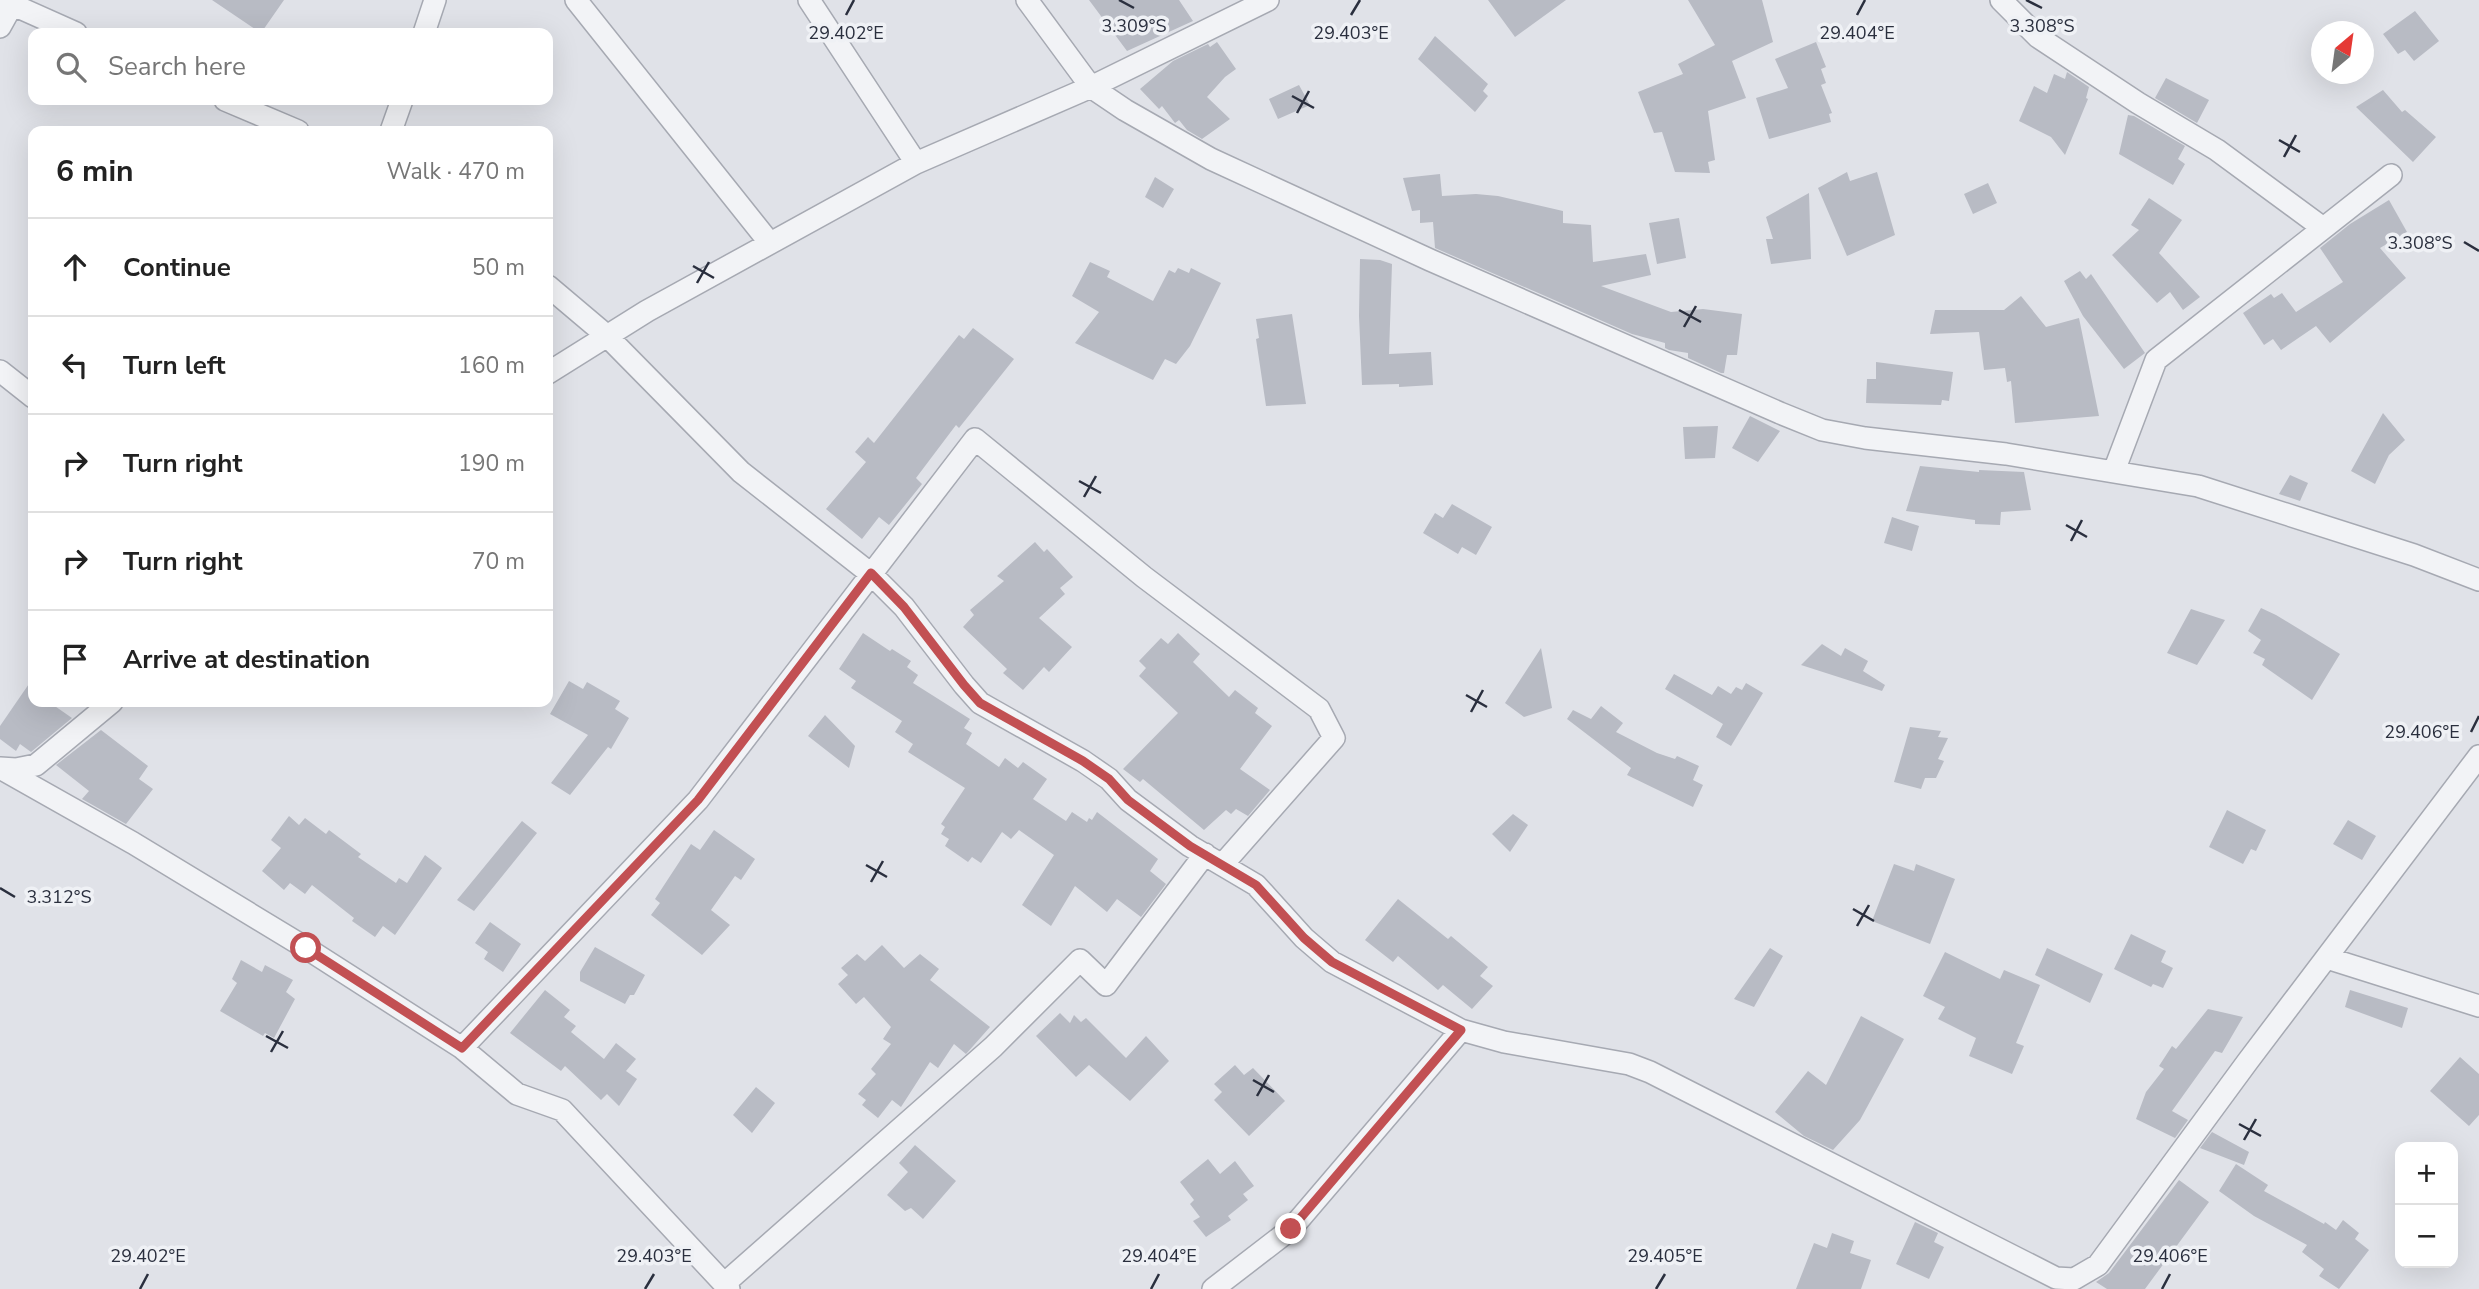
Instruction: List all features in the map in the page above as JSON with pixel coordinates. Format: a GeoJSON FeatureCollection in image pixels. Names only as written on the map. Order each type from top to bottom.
{"type":"FeatureCollection","features":[{"type":"Feature","properties":{"kind":"street"},"geometry":{"type":"LineString","coordinates":[[426,28],[435,0]]}},
{"type":"Feature","properties":{"kind":"street"},"geometry":{"type":"LineString","coordinates":[[576,0],[769,242]]}},
{"type":"Feature","properties":{"kind":"street"},"geometry":{"type":"LineString","coordinates":[[809,0],[916,163]]}},
{"type":"Feature","properties":{"kind":"street"},"geometry":{"type":"LineString","coordinates":[[1027,0],[1091,87],[1125,110],[1187,145],[1279,191],[1442,265],[1822,430],[1865,438],[2006,454],[2198,486],[2414,555],[2479,580]]}},
{"type":"Feature","properties":{"kind":"street"},"geometry":{"type":"LineString","coordinates":[[553,370],[606,335],[769,242],[916,163],[1091,87],[1268,0]]}},
{"type":"Feature","properties":{"kind":"street"},"geometry":{"type":"LineString","coordinates":[[2001,0],[2038,37],[2138,103],[2217,150],[2323,228]]}},
{"type":"Feature","properties":{"kind":"street"},"geometry":{"type":"LineString","coordinates":[[0,27],[10,2],[65,28]]}},
{"type":"Feature","properties":{"kind":"street"},"geometry":{"type":"LineString","coordinates":[[237,105],[286,126]]}},
{"type":"Feature","properties":{"kind":"street"},"geometry":{"type":"LineString","coordinates":[[393,126],[400,105]]}},
{"type":"Feature","properties":{"kind":"street"},"geometry":{"type":"LineString","coordinates":[[2114,471],[2156,360],[2390,175]]}},
{"type":"Feature","properties":{"kind":"street"},"geometry":{"type":"LineString","coordinates":[[553,290],[606,335],[741,472],[871,573],[904,607],[980,703],[1083,761],[1109,779],[1128,800],[1256,885],[1304,938],[1332,962],[1461,1030],[1516,1044],[1629,1064],[1650,1072],[2053,1283],[2074,1279],[2098,1265],[2248,1060],[2479,756]]}},
{"type":"Feature","properties":{"kind":"street"},"geometry":{"type":"LineString","coordinates":[[0,371],[28,393]]}},
{"type":"Feature","properties":{"kind":"street"},"geometry":{"type":"LineString","coordinates":[[0,768],[133,843],[306,948],[462,1048],[517,1094],[562,1111],[727,1286],[993,1047],[1080,960],[1106,985],[1214,859],[1334,738],[1319,709],[1144,577],[975,439],[698,800],[462,1048]]}},
{"type":"Feature","properties":{"kind":"street"},"geometry":{"type":"LineString","coordinates":[[0,768],[16,769],[36,765],[106,707]]}},
{"type":"Feature","properties":{"kind":"street"},"geometry":{"type":"LineString","coordinates":[[2327,958],[2479,1006]]}},
{"type":"Feature","properties":{"kind":"street"},"geometry":{"type":"LineString","coordinates":[[1213,1289],[1291,1229],[1461,1030]]}},
{"type":"Feature","properties":{"kind":"building"},"geometry":{"type":"Polygon","coordinates":[[[212,0],[284,0],[264,28],[254,28],[212,0]]]}},
{"type":"Feature","properties":{"kind":"building"},"geometry":{"type":"Polygon","coordinates":[[[1089,0],[1179,0],[1193,21],[1127,51],[1089,0]]]}},
{"type":"Feature","properties":{"kind":"building"},"geometry":{"type":"Polygon","coordinates":[[[1488,0],[1566,0],[1515,37],[1488,0]]]}},
{"type":"Feature","properties":{"kind":"building"},"geometry":{"type":"Polygon","coordinates":[[[1688,0],[1762,0],[1773,42],[1732,61],[1746,98],[1708,111],[1715,160],[1708,162],[1710,173],[1675,172],[1662,132],[1654,133],[1638,92],[1683,74],[1678,64],[1715,45],[1688,0]]]}},
{"type":"Feature","properties":{"kind":"building"},"geometry":{"type":"Polygon","coordinates":[[[2415,11],[2439,41],[2414,61],[2405,50],[2398,54],[2383,34],[2415,11]]]}},
{"type":"Feature","properties":{"kind":"building"},"geometry":{"type":"Polygon","coordinates":[[[1435,36],[1488,84],[1483,91],[1488,96],[1475,112],[1418,59],[1435,36]]]}},
{"type":"Feature","properties":{"kind":"building"},"geometry":{"type":"Polygon","coordinates":[[[1217,42],[1236,69],[1207,97],[1230,119],[1202,139],[1187,130],[1179,120],[1175,123],[1162,106],[1159,109],[1140,89],[1173,61],[1217,42]]]}},
{"type":"Feature","properties":{"kind":"building"},"geometry":{"type":"Polygon","coordinates":[[[1816,42],[1826,67],[1821,69],[1826,83],[1821,85],[1832,113],[1829,114],[1831,122],[1769,139],[1756,98],[1788,88],[1775,59],[1816,42]]]}},
{"type":"Feature","properties":{"kind":"building"},"geometry":{"type":"Polygon","coordinates":[[[2067,72],[2089,87],[2088,99],[2065,155],[2051,137],[2019,121],[2034,86],[2047,93],[2054,74],[2065,79],[2067,72]]]}},
{"type":"Feature","properties":{"kind":"building"},"geometry":{"type":"Polygon","coordinates":[[[2166,78],[2209,100],[2197,123],[2155,98],[2166,78]]]}},
{"type":"Feature","properties":{"kind":"building"},"geometry":{"type":"Polygon","coordinates":[[[1299,85],[1310,105],[1278,119],[1269,99],[1299,85]]]}},
{"type":"Feature","properties":{"kind":"building"},"geometry":{"type":"Polygon","coordinates":[[[2383,90],[2402,112],[2405,110],[2436,137],[2413,162],[2356,107],[2383,90]]]}},
{"type":"Feature","properties":{"kind":"building"},"geometry":{"type":"Polygon","coordinates":[[[2128,115],[2185,146],[2178,159],[2185,164],[2173,185],[2119,154],[2128,115]]]}},
{"type":"Feature","properties":{"kind":"building"},"geometry":{"type":"Polygon","coordinates":[[[1847,172],[1850,181],[1877,172],[1895,235],[1847,256],[1818,188],[1847,172]]]}},
{"type":"Feature","properties":{"kind":"building"},"geometry":{"type":"Polygon","coordinates":[[[1440,174],[1442,196],[1498,196],[1563,211],[1563,223],[1591,225],[1593,262],[1646,254],[1651,275],[1601,286],[1671,312],[1703,309],[1742,314],[1737,355],[1727,355],[1724,373],[1721,373],[1688,358],[1688,353],[1669,350],[1665,348],[1665,343],[1632,334],[1435,248],[1433,222],[1420,223],[1420,210],[1412,211],[1403,178],[1440,174]]]}},
{"type":"Feature","properties":{"kind":"building"},"geometry":{"type":"Polygon","coordinates":[[[1155,177],[1174,189],[1163,208],[1145,197],[1155,177]]]}},
{"type":"Feature","properties":{"kind":"building"},"geometry":{"type":"Polygon","coordinates":[[[1988,183],[1997,203],[1973,214],[1964,194],[1988,183]]]}},
{"type":"Feature","properties":{"kind":"building"},"geometry":{"type":"Polygon","coordinates":[[[1809,193],[1811,259],[1771,264],[1766,239],[1773,239],[1766,217],[1809,193]]]}},
{"type":"Feature","properties":{"kind":"building"},"geometry":{"type":"Polygon","coordinates":[[[2149,198],[2182,220],[2159,253],[2200,297],[2183,310],[2170,292],[2157,303],[2112,255],[2139,230],[2131,225],[2149,198]]]}},
{"type":"Feature","properties":{"kind":"building"},"geometry":{"type":"Polygon","coordinates":[[[2389,200],[2407,232],[2380,248],[2406,278],[2330,343],[2316,326],[2281,350],[2273,339],[2264,345],[2243,313],[2271,294],[2274,298],[2282,293],[2296,312],[2343,282],[2320,248],[2350,224],[2389,200]]]}},
{"type":"Feature","properties":{"kind":"building"},"geometry":{"type":"Polygon","coordinates":[[[1679,218],[1686,258],[1657,264],[1649,223],[1679,218]]]}},
{"type":"Feature","properties":{"kind":"building"},"geometry":{"type":"Polygon","coordinates":[[[1360,259],[1392,264],[1389,354],[1431,352],[1433,385],[1362,385],[1360,259]]]}},
{"type":"Feature","properties":{"kind":"building"},"geometry":{"type":"Polygon","coordinates":[[[1090,262],[1110,271],[1107,277],[1153,301],[1169,270],[1175,273],[1178,268],[1189,273],[1191,268],[1221,283],[1190,346],[1176,364],[1165,359],[1153,380],[1075,343],[1099,312],[1072,296],[1090,262]]]}},
{"type":"Feature","properties":{"kind":"building"},"geometry":{"type":"Polygon","coordinates":[[[2080,271],[2086,279],[2091,274],[2145,353],[2124,369],[2083,316],[2064,281],[2080,271]]]}},
{"type":"Feature","properties":{"kind":"building"},"geometry":{"type":"Polygon","coordinates":[[[2021,296],[2046,327],[2079,318],[2099,416],[2015,423],[2011,381],[2007,382],[2005,368],[1984,370],[1979,332],[1930,334],[1935,310],[2004,310],[2021,296]]]}},
{"type":"Feature","properties":{"kind":"building"},"geometry":{"type":"Polygon","coordinates":[[[1292,314],[1306,404],[1266,406],[1256,339],[1259,338],[1256,319],[1292,314]]]}},
{"type":"Feature","properties":{"kind":"building"},"geometry":{"type":"Polygon","coordinates":[[[973,328],[1014,359],[959,428],[956,425],[916,478],[922,484],[889,525],[879,517],[862,539],[826,509],[866,462],[855,452],[868,437],[874,443],[959,335],[964,339],[973,328]]]}},
{"type":"Feature","properties":{"kind":"building"},"geometry":{"type":"Polygon","coordinates":[[[1876,362],[1953,372],[1949,401],[1942,400],[1941,405],[1866,403],[1867,379],[1876,379],[1876,362]]]}},
{"type":"Feature","properties":{"kind":"building"},"geometry":{"type":"Polygon","coordinates":[[[2383,413],[2405,440],[2389,455],[2375,484],[2351,471],[2383,413]]]}},
{"type":"Feature","properties":{"kind":"building"},"geometry":{"type":"Polygon","coordinates":[[[1750,416],[1780,431],[1758,462],[1732,448],[1750,416]]]}},
{"type":"Feature","properties":{"kind":"building"},"geometry":{"type":"Polygon","coordinates":[[[1718,426],[1715,458],[1685,459],[1683,427],[1718,426]]]}},
{"type":"Feature","properties":{"kind":"building"},"geometry":{"type":"Polygon","coordinates":[[[1920,466],[1979,472],[2024,472],[2031,510],[2001,512],[2000,525],[1975,524],[1975,520],[1906,511],[1920,466]]]}},
{"type":"Feature","properties":{"kind":"building"},"geometry":{"type":"Polygon","coordinates":[[[2290,475],[2308,483],[2300,501],[2279,494],[2290,475]]]}},
{"type":"Feature","properties":{"kind":"building"},"geometry":{"type":"Polygon","coordinates":[[[1452,504],[1492,527],[1476,555],[1462,547],[1458,554],[1423,533],[1435,513],[1443,518],[1452,504]]]}},
{"type":"Feature","properties":{"kind":"building"},"geometry":{"type":"Polygon","coordinates":[[[1892,517],[1919,526],[1912,551],[1884,543],[1892,517]]]}},
{"type":"Feature","properties":{"kind":"building"},"geometry":{"type":"Polygon","coordinates":[[[1035,542],[1044,552],[1047,549],[1073,577],[1060,588],[1065,594],[1039,618],[1072,647],[1049,672],[1044,667],[1023,690],[1003,673],[1007,669],[963,627],[974,615],[970,610],[1004,581],[997,576],[1035,542]]]}},
{"type":"Feature","properties":{"kind":"building"},"geometry":{"type":"Polygon","coordinates":[[[2261,608],[2340,654],[2312,700],[2262,665],[2265,659],[2253,653],[2261,640],[2248,631],[2261,608]]]}},
{"type":"Feature","properties":{"kind":"building"},"geometry":{"type":"Polygon","coordinates":[[[2191,609],[2225,620],[2197,665],[2167,653],[2191,609]]]}},
{"type":"Feature","properties":{"kind":"building"},"geometry":{"type":"Polygon","coordinates":[[[863,633],[911,661],[907,667],[918,675],[913,683],[970,719],[964,728],[972,733],[966,744],[999,767],[1005,758],[1018,768],[1023,762],[1047,779],[1033,799],[1066,821],[1072,812],[1087,822],[1089,818],[1092,820],[1097,812],[1158,859],[1150,871],[1166,884],[1141,917],[1117,899],[1107,912],[1075,886],[1051,926],[1022,905],[1054,855],[1019,830],[1011,839],[1002,832],[981,863],[972,857],[968,862],[945,846],[949,839],[941,834],[945,827],[941,824],[965,788],[908,752],[913,744],[895,732],[902,721],[851,688],[856,681],[839,669],[863,633]]]}},
{"type":"Feature","properties":{"kind":"building"},"geometry":{"type":"Polygon","coordinates":[[[1178,633],[1200,654],[1193,662],[1229,697],[1235,690],[1258,708],[1255,713],[1272,726],[1240,769],[1270,790],[1248,816],[1236,809],[1231,814],[1226,810],[1204,830],[1143,779],[1140,782],[1123,769],[1178,713],[1139,676],[1146,668],[1139,661],[1161,638],[1168,644],[1178,633]]]}},
{"type":"Feature","properties":{"kind":"building"},"geometry":{"type":"Polygon","coordinates":[[[1822,644],[1841,656],[1845,648],[1868,661],[1863,671],[1885,685],[1882,691],[1801,665],[1822,644]]]}},
{"type":"Feature","properties":{"kind":"building"},"geometry":{"type":"Polygon","coordinates":[[[1541,648],[1552,708],[1524,717],[1505,703],[1541,648]]]}},
{"type":"Feature","properties":{"kind":"building"},"geometry":{"type":"Polygon","coordinates":[[[1674,674],[1712,695],[1718,686],[1731,694],[1736,687],[1742,690],[1746,683],[1763,693],[1731,746],[1716,737],[1723,724],[1665,689],[1674,674]]]}},
{"type":"Feature","properties":{"kind":"building"},"geometry":{"type":"Polygon","coordinates":[[[569,681],[583,689],[587,682],[620,701],[615,709],[629,718],[611,749],[608,747],[570,795],[551,783],[588,735],[550,714],[569,681]]]}},
{"type":"Feature","properties":{"kind":"building"},"geometry":{"type":"Polygon","coordinates":[[[28,685],[28,707],[56,707],[72,718],[31,752],[20,744],[16,751],[0,739],[0,726],[28,685]]]}},
{"type":"Feature","properties":{"kind":"building"},"geometry":{"type":"Polygon","coordinates":[[[1601,706],[1623,723],[1616,732],[1657,753],[1675,759],[1677,756],[1699,766],[1693,780],[1703,785],[1693,807],[1627,775],[1631,768],[1567,719],[1573,710],[1591,719],[1601,706]]]}},
{"type":"Feature","properties":{"kind":"building"},"geometry":{"type":"Polygon","coordinates":[[[825,715],[855,746],[849,768],[808,736],[825,715]]]}},
{"type":"Feature","properties":{"kind":"building"},"geometry":{"type":"Polygon","coordinates":[[[1910,727],[1941,731],[1938,737],[1948,738],[1938,759],[1944,761],[1936,778],[1925,778],[1921,789],[1894,782],[1910,727]]]}},
{"type":"Feature","properties":{"kind":"building"},"geometry":{"type":"Polygon","coordinates":[[[101,730],[148,766],[139,779],[153,789],[126,824],[82,799],[89,791],[56,765],[101,730]]]}},
{"type":"Feature","properties":{"kind":"building"},"geometry":{"type":"Polygon","coordinates":[[[2227,810],[2266,830],[2256,851],[2251,849],[2243,864],[2209,847],[2227,810]]]}},
{"type":"Feature","properties":{"kind":"building"},"geometry":{"type":"Polygon","coordinates":[[[1513,814],[1528,825],[1510,852],[1492,834],[1513,814]]]}},
{"type":"Feature","properties":{"kind":"building"},"geometry":{"type":"Polygon","coordinates":[[[289,816],[299,825],[305,818],[326,834],[329,830],[361,854],[358,857],[396,883],[399,878],[407,883],[425,855],[442,868],[395,935],[383,926],[375,937],[352,921],[354,918],[312,885],[305,894],[290,883],[284,890],[262,871],[281,848],[271,840],[289,816]]]}},
{"type":"Feature","properties":{"kind":"building"},"geometry":{"type":"Polygon","coordinates":[[[2348,820],[2376,836],[2362,860],[2333,844],[2348,820]]]}},
{"type":"Feature","properties":{"kind":"building"},"geometry":{"type":"Polygon","coordinates":[[[522,821],[537,833],[474,911],[457,900],[522,821]]]}},
{"type":"Feature","properties":{"kind":"building"},"geometry":{"type":"Polygon","coordinates":[[[714,830],[755,859],[741,880],[735,876],[711,910],[730,925],[702,955],[651,915],[660,903],[655,899],[691,844],[700,850],[714,830]]]}},
{"type":"Feature","properties":{"kind":"building"},"geometry":{"type":"Polygon","coordinates":[[[1894,864],[1914,871],[1916,864],[1955,879],[1930,944],[1872,921],[1894,864]]]}},
{"type":"Feature","properties":{"kind":"building"},"geometry":{"type":"Polygon","coordinates":[[[1398,899],[1448,939],[1451,936],[1488,967],[1480,976],[1493,986],[1472,1009],[1443,985],[1438,990],[1398,956],[1393,962],[1365,940],[1398,899]]]}},
{"type":"Feature","properties":{"kind":"building"},"geometry":{"type":"Polygon","coordinates":[[[490,922],[521,944],[503,972],[484,959],[488,952],[475,943],[490,922]]]}},
{"type":"Feature","properties":{"kind":"building"},"geometry":{"type":"Polygon","coordinates":[[[2131,934],[2166,951],[2161,962],[2173,968],[2163,988],[2153,984],[2151,987],[2114,969],[2131,934]]]}},
{"type":"Feature","properties":{"kind":"building"},"geometry":{"type":"Polygon","coordinates":[[[882,945],[904,968],[920,954],[939,969],[930,980],[990,1027],[966,1054],[954,1044],[938,1068],[930,1062],[901,1107],[892,1100],[878,1118],[862,1105],[866,1100],[858,1094],[876,1074],[871,1069],[891,1044],[883,1039],[891,1027],[864,997],[856,1004],[838,984],[848,975],[841,968],[857,954],[865,961],[882,945]]]}},
{"type":"Feature","properties":{"kind":"building"},"geometry":{"type":"Polygon","coordinates":[[[595,947],[645,975],[634,995],[630,995],[625,1004],[580,981],[580,972],[595,947]]]}},
{"type":"Feature","properties":{"kind":"building"},"geometry":{"type":"Polygon","coordinates":[[[1770,948],[1783,956],[1754,1007],[1734,999],[1770,948]]]}},
{"type":"Feature","properties":{"kind":"building"},"geometry":{"type":"Polygon","coordinates":[[[2047,948],[2103,974],[2090,1003],[2035,975],[2047,948]]]}},
{"type":"Feature","properties":{"kind":"building"},"geometry":{"type":"Polygon","coordinates":[[[1945,952],[2000,979],[2004,970],[2040,985],[2016,1043],[2024,1046],[2012,1074],[1969,1056],[1976,1038],[1938,1019],[1945,1007],[1923,996],[1945,952]]]}},
{"type":"Feature","properties":{"kind":"building"},"geometry":{"type":"Polygon","coordinates":[[[241,960],[262,972],[265,965],[293,980],[286,992],[295,999],[274,1038],[265,1033],[263,1036],[220,1011],[237,983],[232,979],[241,960]]]}},
{"type":"Feature","properties":{"kind":"building"},"geometry":{"type":"Polygon","coordinates":[[[545,990],[570,1010],[564,1017],[576,1026],[571,1032],[604,1059],[616,1043],[636,1059],[626,1071],[637,1079],[619,1106],[607,1094],[601,1100],[565,1066],[561,1071],[510,1033],[545,990]]]}},
{"type":"Feature","properties":{"kind":"building"},"geometry":{"type":"Polygon","coordinates":[[[2350,990],[2408,1008],[2402,1028],[2345,1007],[2350,990]]]}},
{"type":"Feature","properties":{"kind":"building"},"geometry":{"type":"Polygon","coordinates":[[[2208,1009],[2243,1017],[2222,1053],[2215,1051],[2172,1111],[2188,1120],[2175,1138],[2136,1119],[2146,1092],[2164,1069],[2159,1066],[2172,1046],[2176,1049],[2208,1009]]]}},
{"type":"Feature","properties":{"kind":"building"},"geometry":{"type":"Polygon","coordinates":[[[1060,1013],[1070,1023],[1074,1015],[1081,1022],[1086,1018],[1126,1058],[1146,1036],[1169,1061],[1130,1101],[1089,1065],[1076,1077],[1036,1036],[1060,1013]]]}},
{"type":"Feature","properties":{"kind":"building"},"geometry":{"type":"Polygon","coordinates":[[[1861,1016],[1904,1039],[1860,1120],[1833,1150],[1804,1136],[1775,1112],[1808,1071],[1826,1085],[1861,1016]]]}},
{"type":"Feature","properties":{"kind":"building"},"geometry":{"type":"Polygon","coordinates":[[[2460,1057],[2479,1074],[2479,1115],[2469,1126],[2430,1091],[2460,1057]]]}},
{"type":"Feature","properties":{"kind":"building"},"geometry":{"type":"Polygon","coordinates":[[[1235,1065],[1244,1075],[1253,1068],[1285,1101],[1249,1136],[1214,1100],[1222,1092],[1214,1084],[1235,1065]]]}},
{"type":"Feature","properties":{"kind":"building"},"geometry":{"type":"Polygon","coordinates":[[[756,1087],[775,1103],[752,1133],[733,1115],[756,1087]]]}},
{"type":"Feature","properties":{"kind":"building"},"geometry":{"type":"Polygon","coordinates":[[[2212,1132],[2249,1152],[2244,1165],[2200,1148],[2212,1132]]]}},
{"type":"Feature","properties":{"kind":"building"},"geometry":{"type":"Polygon","coordinates":[[[915,1145],[956,1181],[923,1219],[911,1208],[905,1211],[887,1195],[908,1172],[899,1163],[915,1145]]]}},
{"type":"Feature","properties":{"kind":"building"},"geometry":{"type":"Polygon","coordinates":[[[1208,1159],[1220,1174],[1235,1161],[1254,1186],[1243,1194],[1248,1200],[1228,1216],[1231,1220],[1206,1237],[1193,1221],[1200,1217],[1190,1204],[1194,1200],[1180,1182],[1208,1159]]]}},
{"type":"Feature","properties":{"kind":"building"},"geometry":{"type":"Polygon","coordinates":[[[2236,1164],[2268,1185],[2264,1191],[2336,1230],[2343,1220],[2359,1233],[2355,1239],[2369,1250],[2339,1289],[2319,1276],[2324,1269],[2302,1252],[2307,1245],[2254,1216],[2219,1191],[2236,1164]]]}},
{"type":"Feature","properties":{"kind":"building"},"geometry":{"type":"Polygon","coordinates":[[[2179,1180],[2209,1202],[2145,1289],[2107,1289],[2096,1282],[2109,1273],[2179,1180]]]}},
{"type":"Feature","properties":{"kind":"building"},"geometry":{"type":"Polygon","coordinates":[[[1915,1222],[1938,1233],[1934,1242],[1944,1247],[1929,1279],[1896,1264],[1915,1222]]]}},
{"type":"Feature","properties":{"kind":"building"},"geometry":{"type":"Polygon","coordinates":[[[1832,1233],[1854,1241],[1850,1253],[1871,1260],[1861,1289],[1796,1289],[1814,1243],[1827,1248],[1832,1233]]]}},
{"type":"Feature","properties":{"kind":"route"},"geometry":{"type":"LineString","coordinates":[[306,948],[462,1048],[698,800],[871,573],[904,607],[980,703],[1083,761],[1109,779],[1128,800],[1190,846],[1256,885],[1304,938],[1332,962],[1461,1030],[1291,1229]]}}]}
